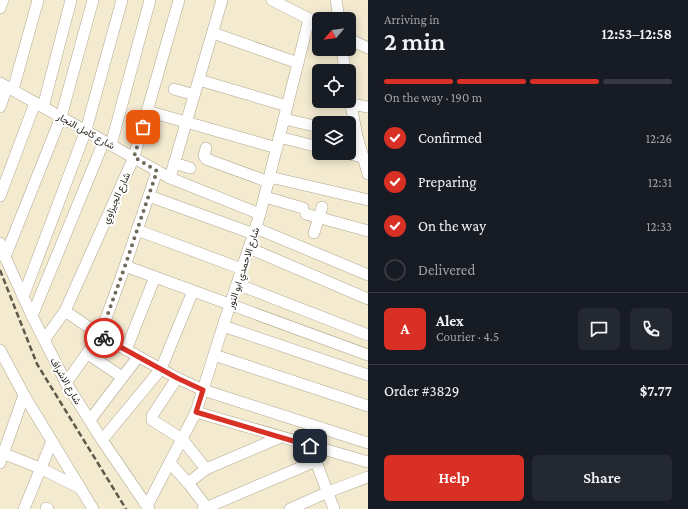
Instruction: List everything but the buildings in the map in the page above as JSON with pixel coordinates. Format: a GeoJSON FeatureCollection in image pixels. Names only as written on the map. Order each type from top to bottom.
{"type":"FeatureCollection","features":[{"type":"Feature","properties":{"kind":"street"},"geometry":{"type":"LineString","coordinates":[[0,8],[2,0]]}},
{"type":"Feature","properties":{"kind":"street"},"geometry":{"type":"LineString","coordinates":[[0,107],[38,0]]}},
{"type":"Feature","properties":{"kind":"street"},"geometry":{"type":"LineString","coordinates":[[0,196],[39,105],[71,0]]}},
{"type":"Feature","properties":{"kind":"street"},"geometry":{"type":"LineString","coordinates":[[5,257],[61,117],[93,0]]}},
{"type":"Feature","properties":{"kind":"street"},"geometry":{"type":"LineString","coordinates":[[24,296],[86,130],[122,0]]}},
{"type":"Feature","properties":{"kind":"street"},"geometry":{"type":"LineString","coordinates":[[32,316],[107,143],[150,0]]}},
{"type":"Feature","properties":{"kind":"street","name":"شارع الجيزاوي"},"geometry":{"type":"LineString","coordinates":[[44,340],[65,311],[134,157],[179,0]]}},
{"type":"Feature","properties":{"kind":"street"},"geometry":{"type":"LineString","coordinates":[[170,178],[222,0]]}},
{"type":"Feature","properties":{"kind":"street"},"geometry":{"type":"LineString","coordinates":[[336,0],[338,12]]}},
{"type":"Feature","properties":{"kind":"street"},"geometry":{"type":"LineString","coordinates":[[277,1],[312,20]]}},
{"type":"Feature","properties":{"kind":"street","name":"شارع الاحمدي ابو النور"},"geometry":{"type":"LineString","coordinates":[[148,508],[196,412],[255,231],[265,197],[298,63],[312,26]]}},
{"type":"Feature","properties":{"kind":"street"},"geometry":{"type":"LineString","coordinates":[[212,33],[298,63]]}},
{"type":"Feature","properties":{"kind":"street"},"geometry":{"type":"LineString","coordinates":[[356,42],[368,48]]}},
{"type":"Feature","properties":{"kind":"street"},"geometry":{"type":"LineString","coordinates":[[199,80],[287,106]]}},
{"type":"Feature","properties":{"kind":"street","name":"شارع كامل النجار"},"geometry":{"type":"LineString","coordinates":[[7,87],[170,178],[260,214]]}},
{"type":"Feature","properties":{"kind":"street"},"geometry":{"type":"LineString","coordinates":[[174,89],[194,95]]}},
{"type":"Feature","properties":{"kind":"street"},"geometry":{"type":"LineString","coordinates":[[356,102],[368,107]]}},
{"type":"Feature","properties":{"kind":"street"},"geometry":{"type":"LineString","coordinates":[[147,112],[278,142],[312,146]]}},
{"type":"Feature","properties":{"kind":"street"},"geometry":{"type":"LineString","coordinates":[[284,119],[312,125]]}},
{"type":"Feature","properties":{"kind":"street"},"geometry":{"type":"LineString","coordinates":[[356,142],[368,174]]}},
{"type":"Feature","properties":{"kind":"street"},"geometry":{"type":"LineString","coordinates":[[206,148],[204,156],[206,159],[269,180],[368,200]]}},
{"type":"Feature","properties":{"kind":"street"},"geometry":{"type":"LineString","coordinates":[[356,156],[362,157]]}},
{"type":"Feature","properties":{"kind":"street"},"geometry":{"type":"LineString","coordinates":[[174,163],[190,168]]}},
{"type":"Feature","properties":{"kind":"street"},"geometry":{"type":"LineString","coordinates":[[66,383],[100,336],[157,171]]}},
{"type":"Feature","properties":{"kind":"street"},"geometry":{"type":"LineString","coordinates":[[149,196],[255,231],[368,274]]}},
{"type":"Feature","properties":{"kind":"street"},"geometry":{"type":"LineString","coordinates":[[265,197],[304,211],[320,212],[368,231]]}},
{"type":"Feature","properties":{"kind":"street"},"geometry":{"type":"LineString","coordinates":[[314,233],[320,212]]}},
{"type":"Feature","properties":{"kind":"street"},"geometry":{"type":"LineString","coordinates":[[137,230],[242,269]]}},
{"type":"Feature","properties":{"kind":"street","name":"شارع الاشراف"},"geometry":{"type":"LineString","coordinates":[[0,243],[32,316],[66,383],[148,508]]}},
{"type":"Feature","properties":{"kind":"street"},"geometry":{"type":"LineString","coordinates":[[249,248],[368,299]]}},
{"type":"Feature","properties":{"kind":"street"},"geometry":{"type":"LineString","coordinates":[[125,266],[368,355]]}},
{"type":"Feature","properties":{"kind":"street"},"geometry":{"type":"LineString","coordinates":[[126,350],[155,277]]}},
{"type":"Feature","properties":{"kind":"street"},"geometry":{"type":"LineString","coordinates":[[237,284],[368,335]]}},
{"type":"Feature","properties":{"kind":"street"},"geometry":{"type":"LineString","coordinates":[[102,440],[161,369],[193,291]]}},
{"type":"Feature","properties":{"kind":"street"},"geometry":{"type":"LineString","coordinates":[[65,311],[100,336],[177,378],[203,390],[368,443]]}},
{"type":"Feature","properties":{"kind":"street"},"geometry":{"type":"LineString","coordinates":[[223,326],[368,375]]}},
{"type":"Feature","properties":{"kind":"street"},"geometry":{"type":"LineString","coordinates":[[0,352],[24,395],[94,509]]}},
{"type":"Feature","properties":{"kind":"street"},"geometry":{"type":"LineString","coordinates":[[88,354],[122,377]]}},
{"type":"Feature","properties":{"kind":"street"},"geometry":{"type":"LineString","coordinates":[[214,355],[368,406]]}},
{"type":"Feature","properties":{"kind":"street"},"geometry":{"type":"LineString","coordinates":[[90,420],[138,357]]}},
{"type":"Feature","properties":{"kind":"street"},"geometry":{"type":"LineString","coordinates":[[177,378],[152,416],[152,420],[182,439],[206,469]]}},
{"type":"Feature","properties":{"kind":"street"},"geometry":{"type":"LineString","coordinates":[[24,395],[1,456],[40,468],[81,489]]}},
{"type":"Feature","properties":{"kind":"street"},"geometry":{"type":"LineString","coordinates":[[196,412],[368,462]]}},
{"type":"Feature","properties":{"kind":"street"},"geometry":{"type":"LineString","coordinates":[[188,483],[206,469],[281,437]]}},
{"type":"Feature","properties":{"kind":"street"},"geometry":{"type":"LineString","coordinates":[[24,509],[52,441]]}},
{"type":"Feature","properties":{"kind":"street"},"geometry":{"type":"LineString","coordinates":[[310,446],[334,509]]}},
{"type":"Feature","properties":{"kind":"street"},"geometry":{"type":"LineString","coordinates":[[170,463],[188,483],[206,508],[316,460]]}},
{"type":"Feature","properties":{"kind":"street"},"geometry":{"type":"LineString","coordinates":[[290,509],[328,492],[368,477]]}},
{"type":"Feature","properties":{"kind":"railway"},"geometry":{"type":"LineString","coordinates":[[0,270],[37,364],[126,509]]}},
{"type":"Feature","properties":{"kind":"way so far"},"geometry":{"type":"LineString","coordinates":[[104,338],[100,336],[157,171],[134,157],[143,127]]}},
{"type":"Feature","properties":{"kind":"route"},"geometry":{"type":"LineString","coordinates":[[104,338],[177,378],[203,390],[196,412],[310,446]]}}]}
